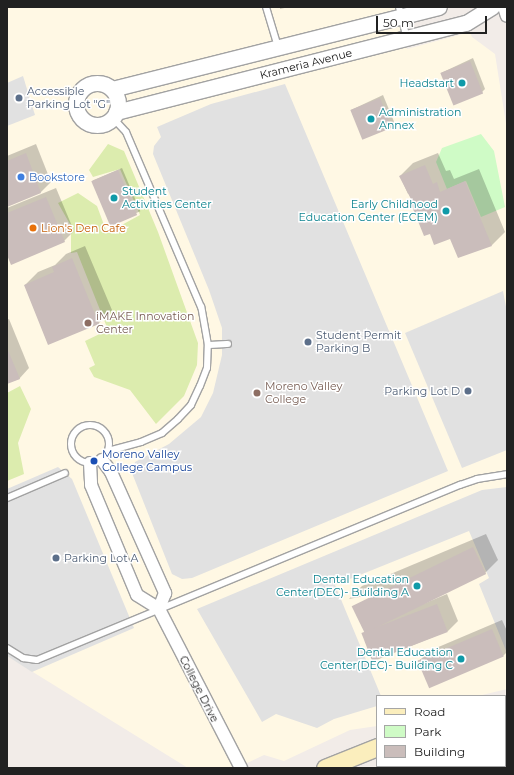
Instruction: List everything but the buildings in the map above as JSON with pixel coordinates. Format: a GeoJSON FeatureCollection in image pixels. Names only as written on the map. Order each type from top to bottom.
{"type":"FeatureCollection","features":[{"type":"Feature","properties":{"kind":"main road"},"geometry":{"type":"LineString","coordinates":[[324,768],[376,747]]}},
{"type":"Feature","properties":{"kind":"street","name":"Krameria Avenue"},"geometry":{"type":"LineString","coordinates":[[112,89],[278,47],[400,12],[440,7]]}},
{"type":"Feature","properties":{"kind":"street","name":"Krameria Avenue"},"geometry":{"type":"LineString","coordinates":[[115,115],[466,23],[492,7]]}},
{"type":"Feature","properties":{"kind":"street"},"geometry":{"type":"LineString","coordinates":[[504,7],[507,16]]}},
{"type":"Feature","properties":{"kind":"street"},"geometry":{"type":"LineString","coordinates":[[102,83],[112,89],[118,102],[115,115],[103,124],[90,124],[80,116],[76,103],[80,92],[90,84],[102,83]]}},
{"type":"Feature","properties":{"kind":"street"},"geometry":{"type":"LineString","coordinates":[[100,458],[111,472],[165,593],[159,609]]}},
{"type":"Feature","properties":{"kind":"street","name":"College Drive"},"geometry":{"type":"LineString","coordinates":[[100,458],[91,485],[137,594],[159,609],[241,768]]}},
{"type":"Feature","properties":{"kind":"lane"},"geometry":{"type":"LineString","coordinates":[[266,7],[278,47]]}},
{"type":"Feature","properties":{"kind":"lane"},"geometry":{"type":"LineString","coordinates":[[400,12],[407,38]]}},
{"type":"Feature","properties":{"kind":"lane"},"geometry":{"type":"LineString","coordinates":[[100,458],[107,437],[103,431],[97,427],[83,427],[73,437],[73,452],[83,462],[100,458],[142,442],[162,432],[178,419],[190,405],[207,368],[208,346],[201,307],[126,132],[115,115]]}},
{"type":"Feature","properties":{"kind":"lane"},"geometry":{"type":"LineString","coordinates":[[208,346],[228,344]]}},
{"type":"Feature","properties":{"kind":"lane"},"geometry":{"type":"LineString","coordinates":[[7,498],[65,473]]}},
{"type":"Feature","properties":{"kind":"lane"},"geometry":{"type":"LineString","coordinates":[[7,648],[23,658],[37,660],[477,478],[507,474]]}},
{"type":"Feature","properties":{"kind":"shaded area","name":"Moreno Valley College"},"geometry":{"type":"Polygon","coordinates":[[[7,7],[396,7],[407,49],[470,32],[472,37],[495,54],[507,130],[507,689],[482,695],[376,695],[376,726],[350,730],[284,761],[264,755],[237,768],[188,768],[7,656],[7,7]]]}},
{"type":"Feature","properties":{"kind":"shaded area","name":"Accessible Parking Lot \"G\""},"geometry":{"type":"Polygon","coordinates":[[[23,76],[35,115],[7,126],[7,83],[23,76]]]}},
{"type":"Feature","properties":{"kind":"shaded area","name":"Student Permit Parking B"},"geometry":{"type":"Polygon","coordinates":[[[285,84],[448,471],[192,578],[182,579],[172,574],[132,473],[135,462],[169,444],[201,417],[213,393],[222,355],[222,328],[209,290],[153,154],[154,146],[161,137],[157,127],[211,104],[285,84]]]}},
{"type":"Feature","properties":{"kind":"shaded area","name":"Parking Lot D"},"geometry":{"type":"Polygon","coordinates":[[[503,291],[507,312],[507,450],[462,468],[405,333],[503,291]]]}},
{"type":"Feature","properties":{"kind":"shaded area","name":"Parking Lot A"},"geometry":{"type":"Polygon","coordinates":[[[58,467],[72,479],[134,628],[32,672],[7,656],[7,489],[58,467]]]}},
{"type":"Feature","properties":{"kind":"shaded area"},"geometry":{"type":"Polygon","coordinates":[[[507,487],[507,653],[479,584],[489,578],[469,531],[335,585],[381,695],[376,695],[376,706],[334,719],[317,728],[276,714],[262,722],[197,609],[482,490],[507,487]]]}},
{"type":"Feature","properties":{"kind":"green space"},"geometry":{"type":"Polygon","coordinates":[[[481,134],[494,151],[505,207],[481,217],[466,181],[447,189],[436,162],[442,148],[481,134]]]}},
{"type":"Feature","properties":{"kind":"green space"},"geometry":{"type":"Polygon","coordinates":[[[108,144],[124,151],[158,232],[198,343],[197,365],[184,396],[156,424],[130,390],[94,377],[89,368],[95,365],[85,341],[108,330],[77,252],[71,253],[71,226],[58,203],[78,193],[97,206],[107,233],[140,215],[120,169],[93,177],[89,170],[108,144]]]}},
{"type":"Feature","properties":{"kind":"green space"},"geometry":{"type":"Polygon","coordinates":[[[20,386],[31,409],[18,443],[24,474],[7,481],[7,393],[20,386]]]}},
{"type":"Feature","properties":{"kind":"place","name":"Headstart"},"geometry":{"type":"Point","coordinates":[462,83]}},
{"type":"Feature","properties":{"kind":"place","name":"Accessible Parking Lot \"G\""},"geometry":{"type":"Point","coordinates":[19,98]}},
{"type":"Feature","properties":{"kind":"place","name":"Administration Annex"},"geometry":{"type":"Point","coordinates":[371,119]}},
{"type":"Feature","properties":{"kind":"place","name":"Bookstore"},"geometry":{"type":"Point","coordinates":[21,177]}},
{"type":"Feature","properties":{"kind":"place","name":"Student Activities Center"},"geometry":{"type":"Point","coordinates":[114,198]}},
{"type":"Feature","properties":{"kind":"place","name":"Early Childhood Education Center (ECEM)"},"geometry":{"type":"Point","coordinates":[446,211]}},
{"type":"Feature","properties":{"kind":"place","name":"Lion's Den Cafe"},"geometry":{"type":"Point","coordinates":[33,228]}},
{"type":"Feature","properties":{"kind":"place","name":"iMAKE Innovation Center"},"geometry":{"type":"Point","coordinates":[88,323]}},
{"type":"Feature","properties":{"kind":"place","name":"Student Permit Parking B"},"geometry":{"type":"Point","coordinates":[308,342]}},
{"type":"Feature","properties":{"kind":"place","name":"Parking Lot D"},"geometry":{"type":"Point","coordinates":[468,391]}},
{"type":"Feature","properties":{"kind":"place","name":"Moreno Valley College"},"geometry":{"type":"Point","coordinates":[257,393]}},
{"type":"Feature","properties":{"kind":"place","name":"Moreno Valley College Campus"},"geometry":{"type":"Point","coordinates":[94,461]}},
{"type":"Feature","properties":{"kind":"place","name":"Parking Lot A"},"geometry":{"type":"Point","coordinates":[56,558]}},
{"type":"Feature","properties":{"kind":"place","name":"Dental Education Center(DEC)- Building A"},"geometry":{"type":"Point","coordinates":[417,586]}},
{"type":"Feature","properties":{"kind":"place","name":"Dental Education Center(DEC)- Building C"},"geometry":{"type":"Point","coordinates":[461,659]}}]}
